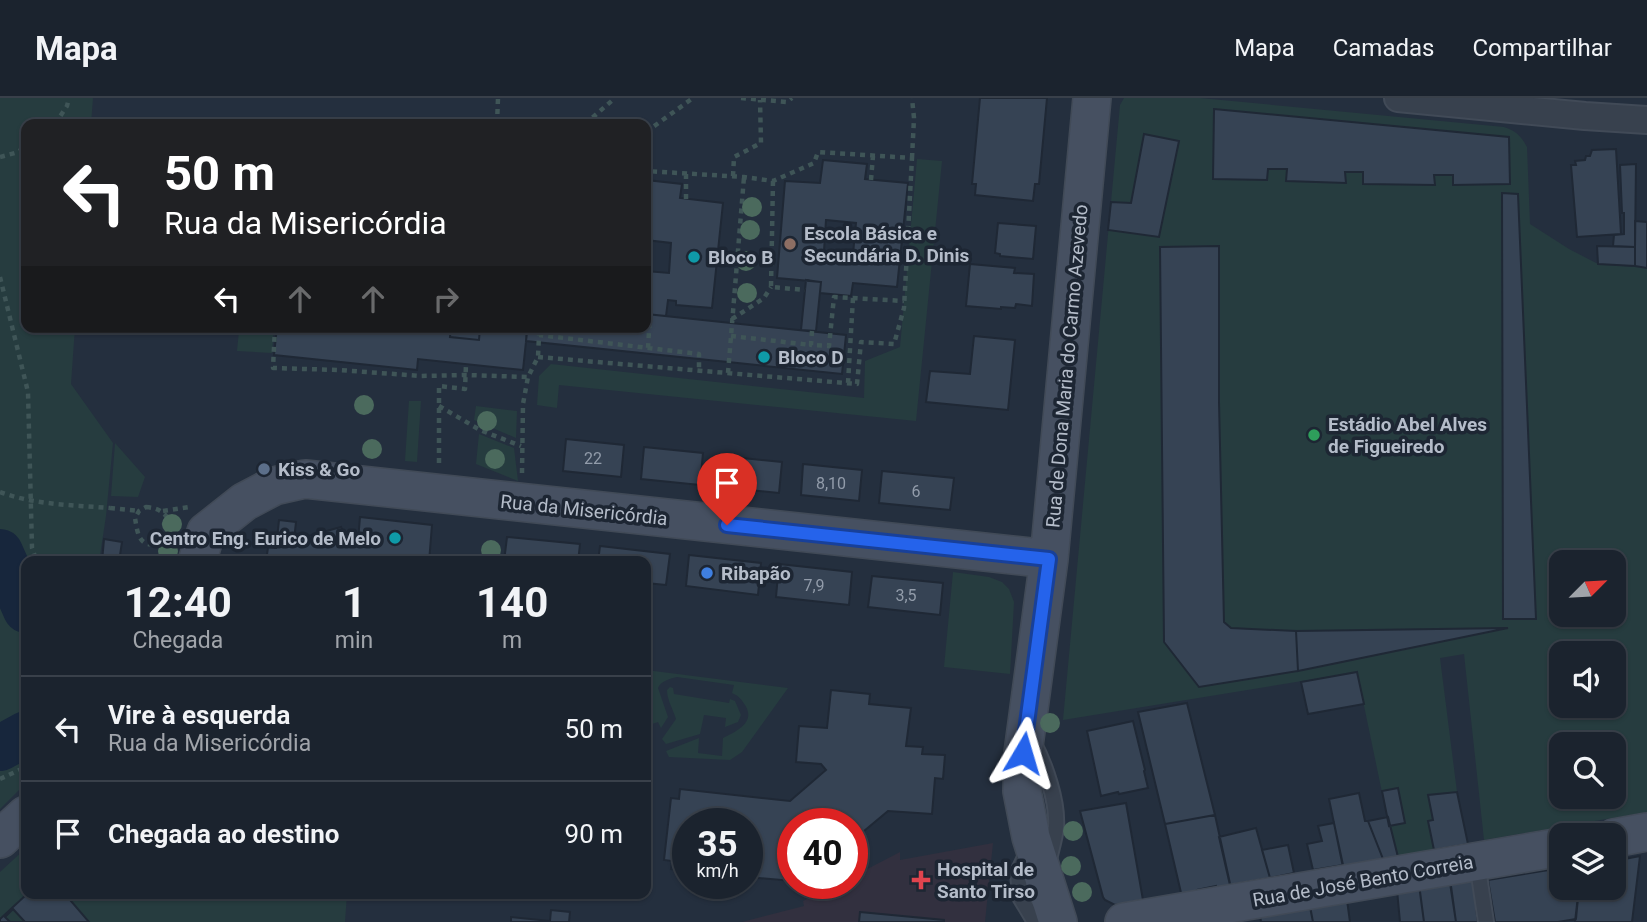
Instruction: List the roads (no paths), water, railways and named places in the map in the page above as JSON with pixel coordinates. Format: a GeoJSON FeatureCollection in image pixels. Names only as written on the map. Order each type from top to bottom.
{"type":"FeatureCollection","features":[{"type":"Feature","properties":{"kind":"street","name":"Rua de Dona Maria do Carmo Azevedo"},"geometry":{"type":"LineString","coordinates":[[1058,922],[1032,841],[1022,791],[1023,753],[1049,559],[1092,98]]}},
{"type":"Feature","properties":{"kind":"street"},"geometry":{"type":"LineString","coordinates":[[1398,98],[1647,120]]}},
{"type":"Feature","properties":{"kind":"street","name":"Rua da Misericórdia"},"geometry":{"type":"LineString","coordinates":[[199,556],[206,532],[244,502],[274,486],[305,480],[1049,559]]}},
{"type":"Feature","properties":{"kind":"street"},"geometry":{"type":"LineString","coordinates":[[0,839],[21,820]]}},
{"type":"Feature","properties":{"kind":"street"},"geometry":{"type":"LineString","coordinates":[[1626,836],[1647,832]]}},
{"type":"Feature","properties":{"kind":"street","name":"Rua de José Bento Correia"},"geometry":{"type":"LineString","coordinates":[[1124,922],[1549,849]]}},
{"type":"Feature","properties":{"kind":"lane"},"geometry":{"type":"LineString","coordinates":[[1026,729],[1039,752],[1052,788],[1056,827],[1044,879]]}},
{"type":"Feature","properties":{"kind":"lane"},"geometry":{"type":"LineString","coordinates":[[1032,841],[1018,872],[1020,897],[1035,922]]}},
{"type":"Feature","properties":{"kind":"lane"},"geometry":{"type":"LineString","coordinates":[[1477,862],[1486,922]]}},
{"type":"Feature","properties":{"kind":"waterway"},"geometry":{"type":"LineString","coordinates":[[0,552],[21,599]]}},
{"type":"Feature","properties":{"kind":"waterway"},"geometry":{"type":"LineString","coordinates":[[0,748],[21,737]]}},
{"type":"Feature","properties":{"kind":"place","name":"Escola Básica e Secundária D. Dinis"},"geometry":{"type":"Point","coordinates":[790,244]}},
{"type":"Feature","properties":{"kind":"place","name":"Bloco B"},"geometry":{"type":"Point","coordinates":[694,257]}},
{"type":"Feature","properties":{"kind":"place","name":"Bloco D"},"geometry":{"type":"Point","coordinates":[764,357]}},
{"type":"Feature","properties":{"kind":"place","name":"Estádio Abel Alves de Figueiredo"},"geometry":{"type":"Point","coordinates":[1314,435]}},
{"type":"Feature","properties":{"kind":"place","name":"Kiss & Go"},"geometry":{"type":"Point","coordinates":[264,469]}},
{"type":"Feature","properties":{"kind":"place","name":"Centro Eng. Eurico de Melo"},"geometry":{"type":"Point","coordinates":[395,538]}},
{"type":"Feature","properties":{"kind":"place","name":"Ribapão"},"geometry":{"type":"Point","coordinates":[707,573]}},
{"type":"Feature","properties":{"kind":"place","name":"Hospital de Santo Tirso"},"geometry":{"type":"Point","coordinates":[921,880]}}]}
